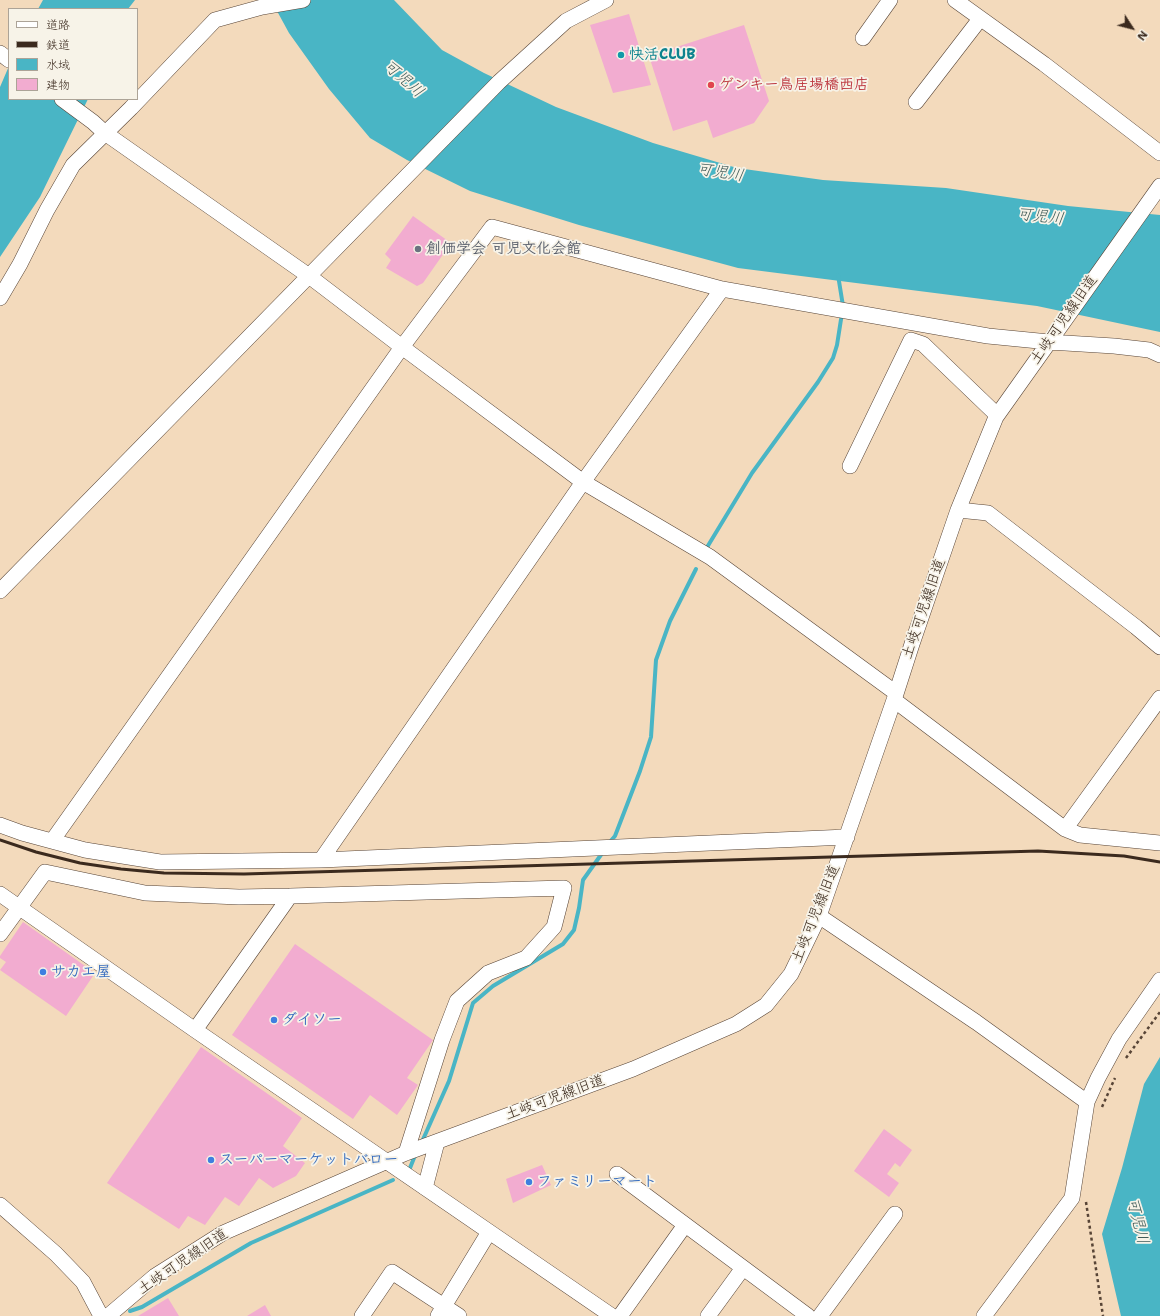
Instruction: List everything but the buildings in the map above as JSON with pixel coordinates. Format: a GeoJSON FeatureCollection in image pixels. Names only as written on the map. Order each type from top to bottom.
{"type":"FeatureCollection","features":[{"type":"Feature","properties":{"kind":"street"},"geometry":{"type":"LineString","coordinates":[[0,298],[73,165],[131,108],[215,20],[262,7],[303,0]]}},
{"type":"Feature","properties":{"kind":"street"},"geometry":{"type":"LineString","coordinates":[[0,591],[499,82],[566,21],[606,0]]}},
{"type":"Feature","properties":{"kind":"street"},"geometry":{"type":"LineString","coordinates":[[862,38],[890,0]]}},
{"type":"Feature","properties":{"kind":"street"},"geometry":{"type":"LineString","coordinates":[[955,0],[1044,64],[1160,154]]}},
{"type":"Feature","properties":{"kind":"street"},"geometry":{"type":"LineString","coordinates":[[916,102],[980,19]]}},
{"type":"Feature","properties":{"kind":"street"},"geometry":{"type":"LineString","coordinates":[[63,100],[105,133],[309,276],[583,482],[710,557],[895,697],[1065,829],[1080,835],[1160,843]]}},
{"type":"Feature","properties":{"kind":"street","name":"土岐可児線旧道"},"geometry":{"type":"LineString","coordinates":[[108,1316],[156,1276],[223,1233],[406,1153],[633,1069],[736,1024],[766,1005],[791,974],[819,916],[958,510],[997,415],[1160,186]]}},
{"type":"Feature","properties":{"kind":"street"},"geometry":{"type":"LineString","coordinates":[[52,841],[402,347],[492,228],[722,289],[988,336],[1114,346],[1149,350],[1160,355]]}},
{"type":"Feature","properties":{"kind":"street"},"geometry":{"type":"LineString","coordinates":[[321,860],[583,482],[722,289]]}},
{"type":"Feature","properties":{"kind":"street"},"geometry":{"type":"LineString","coordinates":[[850,466],[911,340],[923,344],[997,415]]}},
{"type":"Feature","properties":{"kind":"street"},"geometry":{"type":"LineString","coordinates":[[958,510],[988,513],[1160,647]]}},
{"type":"Feature","properties":{"kind":"street"},"geometry":{"type":"LineString","coordinates":[[1065,829],[1160,698]]}},
{"type":"Feature","properties":{"kind":"street"},"geometry":{"type":"LineString","coordinates":[[0,825],[22,833],[85,850],[160,862],[321,860],[847,837]]}},
{"type":"Feature","properties":{"kind":"street"},"geometry":{"type":"LineString","coordinates":[[0,934],[45,872],[145,893],[239,896],[290,896],[564,888],[554,927],[526,958],[488,973],[457,1001],[442,1040],[406,1153]]}},
{"type":"Feature","properties":{"kind":"street"},"geometry":{"type":"LineString","coordinates":[[0,894],[195,1030],[612,1316]]}},
{"type":"Feature","properties":{"kind":"street"},"geometry":{"type":"LineString","coordinates":[[195,1030],[290,896]]}},
{"type":"Feature","properties":{"kind":"street"},"geometry":{"type":"LineString","coordinates":[[819,916],[976,1022],[1087,1102]]}},
{"type":"Feature","properties":{"kind":"street"},"geometry":{"type":"LineString","coordinates":[[984,1316],[1072,1198],[1087,1102],[1119,1039],[1160,980]]}},
{"type":"Feature","properties":{"kind":"street"},"geometry":{"type":"LineString","coordinates":[[425,1188],[433,1143]]}},
{"type":"Feature","properties":{"kind":"street"},"geometry":{"type":"LineString","coordinates":[[617,1174],[804,1315]]}},
{"type":"Feature","properties":{"kind":"street"},"geometry":{"type":"LineString","coordinates":[[0,1205],[56,1254],[83,1282],[101,1316]]}},
{"type":"Feature","properties":{"kind":"street"},"geometry":{"type":"LineString","coordinates":[[820,1316],[895,1214]]}},
{"type":"Feature","properties":{"kind":"street"},"geometry":{"type":"LineString","coordinates":[[620,1316],[685,1225]]}},
{"type":"Feature","properties":{"kind":"street"},"geometry":{"type":"LineString","coordinates":[[441,1311],[490,1232]]}},
{"type":"Feature","properties":{"kind":"street"},"geometry":{"type":"LineString","coordinates":[[708,1316],[743,1268]]}},
{"type":"Feature","properties":{"kind":"street"},"geometry":{"type":"LineString","coordinates":[[362,1316],[392,1272],[441,1311],[460,1316]]}},
{"type":"Feature","properties":{"kind":"path"},"geometry":{"type":"LineString","coordinates":[[1123,1063],[1160,1012]]}},
{"type":"Feature","properties":{"kind":"path"},"geometry":{"type":"LineString","coordinates":[[1101,1109],[1116,1076]]}},
{"type":"Feature","properties":{"kind":"path"},"geometry":{"type":"LineString","coordinates":[[1085,1198],[1103,1316]]}},
{"type":"Feature","properties":{"kind":"water"},"geometry":{"type":"Polygon","coordinates":[[[43,0],[135,0],[129,8],[39,8],[43,0]]]}},
{"type":"Feature","properties":{"kind":"water","name":"可児川"},"geometry":{"type":"Polygon","coordinates":[[[271,0],[394,0],[442,50],[484,73],[556,107],[653,143],[737,168],[823,180],[946,188],[1068,206],[1160,215],[1160,332],[1037,306],[738,268],[579,225],[470,191],[407,160],[370,138],[329,89],[289,33],[271,0]]]}},
{"type":"Feature","properties":{"kind":"water"},"geometry":{"type":"Polygon","coordinates":[[[8,68],[8,100],[88,100],[40,197],[0,257],[0,87],[8,68]]]}},
{"type":"Feature","properties":{"kind":"water","name":"可児川"},"geometry":{"type":"Polygon","coordinates":[[[1160,1057],[1160,1316],[1121,1316],[1102,1234],[1122,1168],[1144,1084],[1160,1057]]]}},
{"type":"Feature","properties":{"kind":"waterway"},"geometry":{"type":"LineString","coordinates":[[838,275],[843,306]]}},
{"type":"Feature","properties":{"kind":"waterway"},"geometry":{"type":"LineString","coordinates":[[706,549],[752,473],[818,382],[833,358],[837,345],[842,313]]}},
{"type":"Feature","properties":{"kind":"waterway"},"geometry":{"type":"LineString","coordinates":[[609,843],[615,836],[640,771],[651,737],[656,660],[670,621],[696,569]]}},
{"type":"Feature","properties":{"kind":"waterway"},"geometry":{"type":"LineString","coordinates":[[421,1144],[449,1081],[473,1003],[493,986],[563,944],[574,930],[583,880],[603,852]]}},
{"type":"Feature","properties":{"kind":"waterway"},"geometry":{"type":"LineString","coordinates":[[408,1173],[416,1153]]}},
{"type":"Feature","properties":{"kind":"waterway"},"geometry":{"type":"LineString","coordinates":[[130,1311],[142,1307],[251,1243],[393,1180]]}},
{"type":"Feature","properties":{"kind":"railway"},"geometry":{"type":"LineString","coordinates":[[0,840],[36,852],[80,863],[164,873],[244,874],[1038,851],[1124,856],[1160,862]]}},
{"type":"Feature","properties":{"kind":"place","name":"快活CLUB"},"geometry":{"type":"Point","coordinates":[621,55]}},
{"type":"Feature","properties":{"kind":"place","name":"ゲンキー鳥居場橋西店"},"geometry":{"type":"Point","coordinates":[711,85]}},
{"type":"Feature","properties":{"kind":"place","name":"創価学会 可児文化会館"},"geometry":{"type":"Point","coordinates":[418,249]}},
{"type":"Feature","properties":{"kind":"place","name":"サカエ屋"},"geometry":{"type":"Point","coordinates":[43,972]}},
{"type":"Feature","properties":{"kind":"place","name":"ダイソー"},"geometry":{"type":"Point","coordinates":[274,1020]}},
{"type":"Feature","properties":{"kind":"place","name":"スーパーマーケットバロー"},"geometry":{"type":"Point","coordinates":[211,1160]}},
{"type":"Feature","properties":{"kind":"place","name":"ファミリーマート"},"geometry":{"type":"Point","coordinates":[529,1182]}}]}
